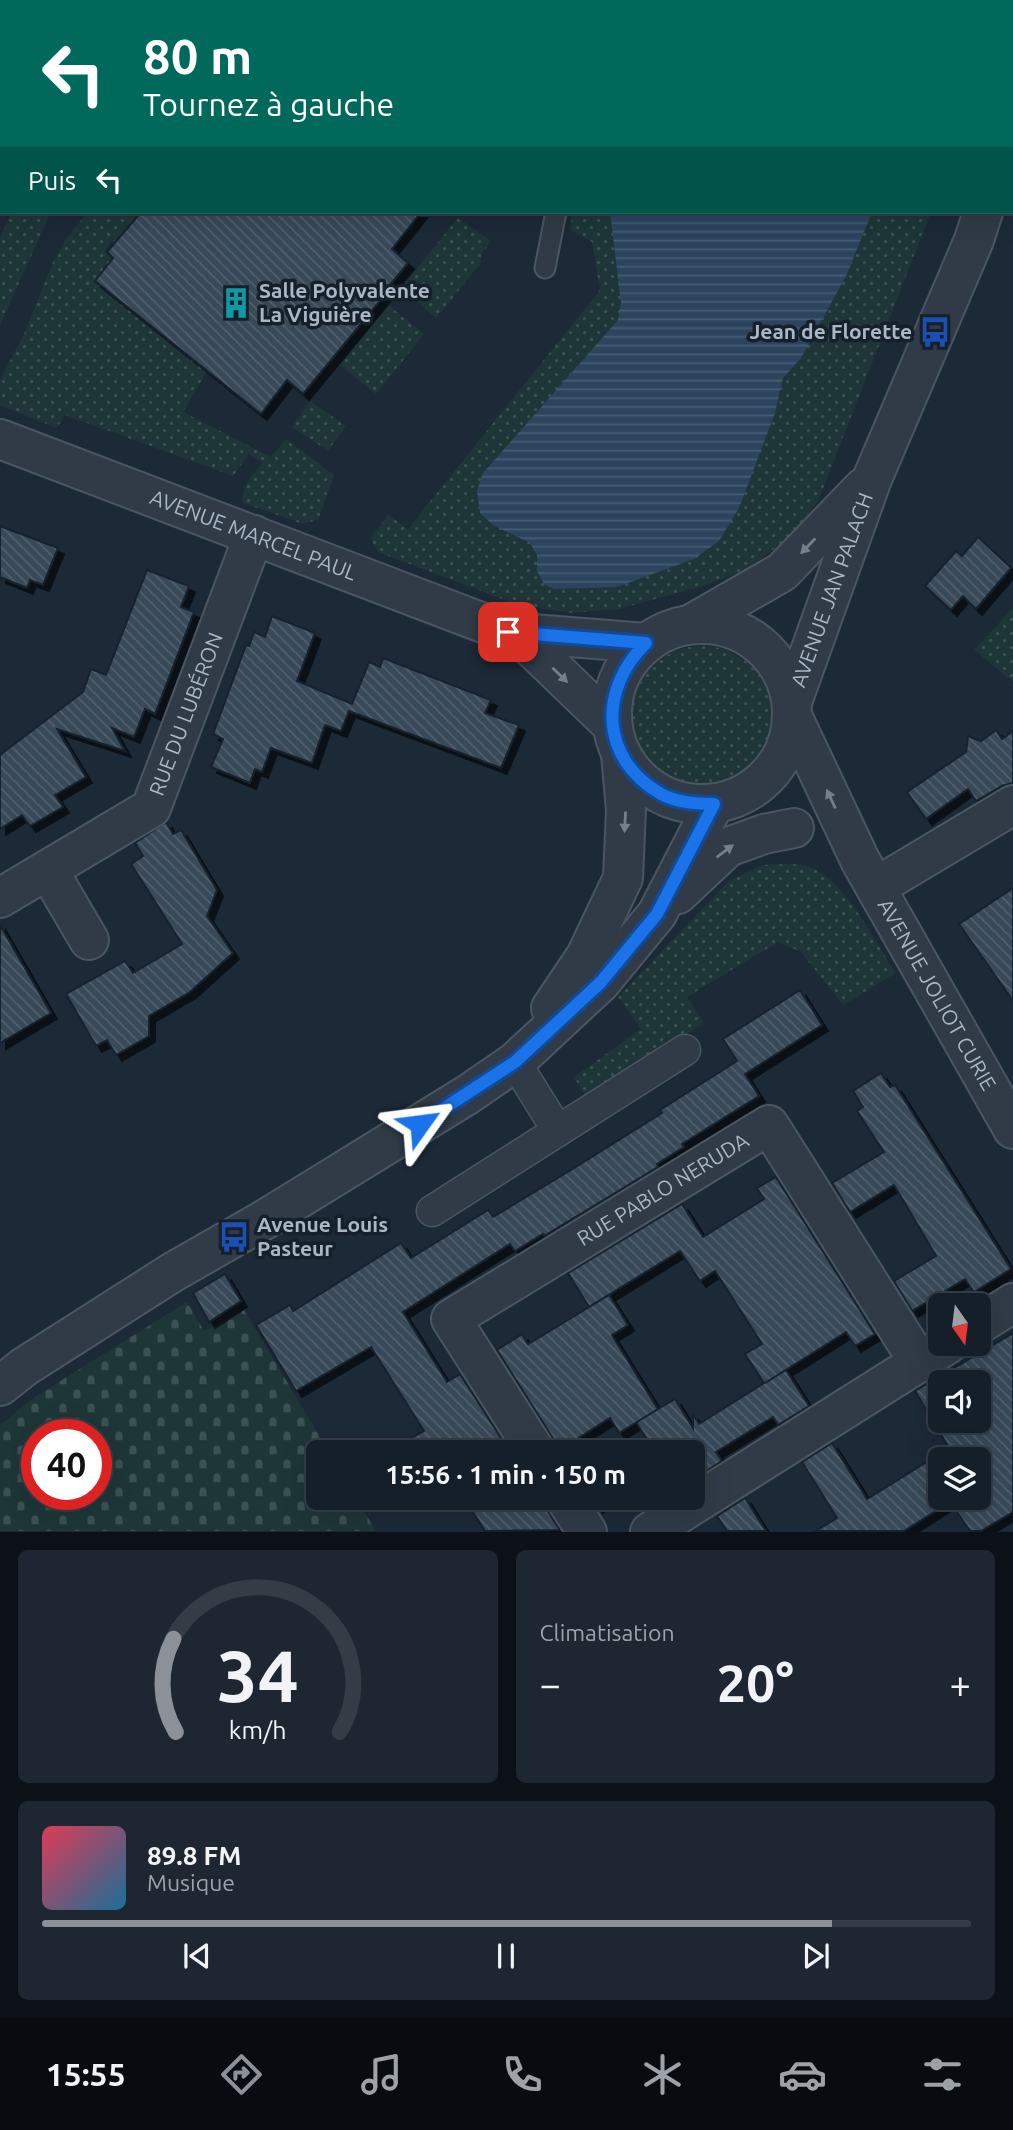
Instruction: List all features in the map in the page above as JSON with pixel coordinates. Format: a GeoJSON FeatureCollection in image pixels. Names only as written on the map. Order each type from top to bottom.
{"type":"FeatureCollection","features":[{"type":"Feature","properties":{"kind":"street","name":"AVENUE JAN PALACH"},"geometry":{"type":"LineString","coordinates":[[793,710],[872,479],[974,240],[982,214]]}},
{"type":"Feature","properties":{"kind":"street","name":"AVENUE MARCEL PAUL"},"geometry":{"type":"LineString","coordinates":[[0,439],[508,632],[528,644],[617,739]]}},
{"type":"Feature","properties":{"kind":"street","name":"AVENUE JAN PALACH"},"geometry":{"type":"LineString","coordinates":[[695,622],[782,572],[872,479]]}},
{"type":"Feature","properties":{"kind":"street","name":"RUE DU LUBÉRON"},"geometry":{"type":"LineString","coordinates":[[0,898],[151,808],[254,535]]}},
{"type":"Feature","properties":{"kind":"street"},"geometry":{"type":"LineString","coordinates":[[515,1062],[586,956],[623,878],[626,810],[617,739],[614,696],[625,667],[646,643],[670,630],[695,622],[721,625],[750,637],[774,658],[788,685],[793,710],[788,745],[775,768],[763,780],[724,801],[691,804],[663,795],[639,778],[617,739]]}},
{"type":"Feature","properties":{"kind":"street","name":"AVENUE MARCEL PAUL"},"geometry":{"type":"LineString","coordinates":[[508,632],[646,643]]}},
{"type":"Feature","properties":{"kind":"street","name":"AVENUE JOLIOT CURIE"},"geometry":{"type":"LineString","coordinates":[[793,710],[868,874],[1013,1129]]}},
{"type":"Feature","properties":{"kind":"street"},"geometry":{"type":"LineString","coordinates":[[724,801],[794,828],[868,874],[1013,806]]}},
{"type":"Feature","properties":{"kind":"street"},"geometry":{"type":"LineString","coordinates":[[657,914],[724,801]]}},
{"type":"Feature","properties":{"kind":"street"},"geometry":{"type":"LineString","coordinates":[[0,1386],[24,1367],[173,1272],[264,1220],[467,1095],[515,1062],[601,982],[657,914],[728,847],[764,834],[794,828]]}},
{"type":"Feature","properties":{"kind":"street"},"geometry":{"type":"LineString","coordinates":[[48,870],[89,940]]}},
{"type":"Feature","properties":{"kind":"street"},"geometry":{"type":"LineString","coordinates":[[432,1211],[685,1050]]}},
{"type":"Feature","properties":{"kind":"street"},"geometry":{"type":"LineString","coordinates":[[515,1062],[558,1131]]}},
{"type":"Feature","properties":{"kind":"street","name":"RUE PABLO NERUDA"},"geometry":{"type":"LineString","coordinates":[[528,1440],[451,1319],[769,1125],[928,1346]]}},
{"type":"Feature","properties":{"kind":"street"},"geometry":{"type":"LineString","coordinates":[[991,1317],[1013,1303]]}},
{"type":"Feature","properties":{"kind":"street","name":"RUE PABLO NERUDA"},"geometry":{"type":"LineString","coordinates":[[650,1531],[928,1356]]}},
{"type":"Feature","properties":{"kind":"street"},"geometry":{"type":"LineString","coordinates":[[573,1510],[587,1531]]}},
{"type":"Feature","properties":{"kind":"lane"},"geometry":{"type":"LineString","coordinates":[[545,268],[556,214]]}},
{"type":"Feature","properties":{"kind":"green space"},"geometry":{"type":"Polygon","coordinates":[[[11,214],[50,214],[0,325],[0,238],[11,214]]]}},
{"type":"Feature","properties":{"kind":"green space"},"geometry":{"type":"Polygon","coordinates":[[[86,214],[139,214],[115,243],[112,241],[105,250],[113,258],[95,281],[207,371],[183,412],[271,457],[286,439],[334,475],[318,520],[303,524],[243,503],[246,486],[263,462],[249,454],[233,476],[65,415],[57,428],[0,405],[0,380],[25,332],[53,262],[66,239],[86,214]]]}},
{"type":"Feature","properties":{"kind":"green space"},"geometry":{"type":"Polygon","coordinates":[[[572,214],[930,214],[819,499],[790,538],[743,571],[703,586],[619,609],[571,613],[515,604],[378,552],[370,538],[388,515],[408,529],[600,290],[592,242],[570,230],[572,214]]]}},
{"type":"Feature","properties":{"kind":"green space"},"geometry":{"type":"Polygon","coordinates":[[[458,218],[491,241],[481,255],[481,263],[436,318],[401,288],[458,218]]]}},
{"type":"Feature","properties":{"kind":"green space"},"geometry":{"type":"Polygon","coordinates":[[[388,305],[424,334],[376,394],[340,365],[388,305]]]}},
{"type":"Feature","properties":{"kind":"green space"},"geometry":{"type":"Polygon","coordinates":[[[310,401],[346,426],[328,451],[292,427],[310,401]]]}},
{"type":"Feature","properties":{"kind":"green space"},"geometry":{"type":"Polygon","coordinates":[[[1013,608],[1013,682],[974,650],[1013,608]]]}},
{"type":"Feature","properties":{"kind":"green space"},"geometry":{"type":"Polygon","coordinates":[[[702,646],[729,652],[751,667],[766,689],[772,716],[766,743],[751,765],[729,780],[702,786],[675,780],[653,765],[638,743],[632,716],[638,689],[653,667],[675,652],[702,646]]]}},
{"type":"Feature","properties":{"kind":"green space"},"geometry":{"type":"Polygon","coordinates":[[[763,865],[802,865],[816,870],[830,880],[856,910],[896,973],[843,1005],[801,952],[778,942],[687,997],[704,1023],[586,1097],[574,1077],[641,1029],[618,997],[729,881],[763,865]]]}},
{"type":"Feature","properties":{"kind":"green space"},"geometry":{"type":"Polygon","coordinates":[[[187,1302],[204,1331],[244,1310],[322,1440],[306,1440],[306,1510],[363,1510],[376,1531],[0,1531],[0,1425],[35,1397],[187,1302]]]}},
{"type":"Feature","properties":{"kind":"water"},"geometry":{"type":"Polygon","coordinates":[[[610,214],[871,214],[847,274],[801,358],[783,378],[775,413],[739,508],[719,541],[694,559],[617,587],[554,589],[544,584],[537,571],[537,555],[530,543],[493,525],[480,513],[477,491],[483,473],[618,320],[621,303],[610,214]]]}},
{"type":"Feature","properties":{"kind":"building","name":"Salle Polyvalente La Viguière"},"geometry":{"type":"Polygon","coordinates":[[[139,214],[419,214],[392,249],[408,263],[382,295],[384,296],[303,394],[287,380],[261,414],[95,281],[113,258],[107,252],[139,214]]]}},
{"type":"Feature","properties":{"kind":"building"},"geometry":{"type":"Polygon","coordinates":[[[0,526],[58,548],[43,585],[30,580],[27,588],[0,577],[0,526]]]}},
{"type":"Feature","properties":{"kind":"building"},"geometry":{"type":"Polygon","coordinates":[[[978,537],[1011,568],[976,609],[963,596],[951,610],[925,586],[956,551],[962,556],[978,537]]]}},
{"type":"Feature","properties":{"kind":"building"},"geometry":{"type":"Polygon","coordinates":[[[147,570],[189,586],[181,607],[194,612],[155,714],[145,709],[134,737],[112,728],[125,751],[57,729],[86,777],[55,795],[63,807],[30,826],[22,815],[0,829],[0,755],[83,692],[91,669],[106,675],[147,570]]]}},
{"type":"Feature","properties":{"kind":"building"},"geometry":{"type":"Polygon","coordinates":[[[272,616],[315,633],[297,681],[352,704],[369,662],[380,667],[383,658],[491,700],[485,713],[519,725],[501,768],[349,711],[341,731],[325,725],[312,763],[271,748],[262,772],[255,769],[250,783],[211,767],[223,739],[213,734],[246,645],[249,646],[254,632],[265,637],[272,616]]]}},
{"type":"Feature","properties":{"kind":"building"},"geometry":{"type":"Polygon","coordinates":[[[996,730],[1002,739],[1013,731],[1013,783],[1002,786],[976,801],[968,789],[926,819],[907,792],[966,752],[968,736],[981,741],[996,730]]]}},
{"type":"Feature","properties":{"kind":"building"},"geometry":{"type":"Polygon","coordinates":[[[166,822],[173,834],[181,830],[217,890],[207,916],[233,953],[190,992],[149,1016],[149,1036],[116,1055],[107,1040],[96,1046],[66,994],[125,961],[133,973],[182,944],[131,864],[143,856],[135,843],[166,822]]]}},
{"type":"Feature","properties":{"kind":"building"},"geometry":{"type":"Polygon","coordinates":[[[1013,888],[1013,1001],[959,924],[1013,888]]]}},
{"type":"Feature","properties":{"kind":"building"},"geometry":{"type":"Polygon","coordinates":[[[0,925],[51,1013],[0,1043],[0,925]]]}},
{"type":"Feature","properties":{"kind":"building"},"geometry":{"type":"Polygon","coordinates":[[[800,990],[822,1025],[745,1074],[759,1096],[682,1144],[684,1147],[657,1164],[658,1167],[544,1236],[543,1234],[515,1251],[510,1244],[403,1312],[447,1382],[460,1374],[502,1440],[408,1440],[424,1431],[371,1347],[296,1391],[256,1325],[290,1305],[293,1311],[401,1243],[411,1258],[488,1210],[493,1217],[571,1170],[662,1113],[660,1110],[737,1061],[723,1039],[800,990]]]}},
{"type":"Feature","properties":{"kind":"building"},"geometry":{"type":"Polygon","coordinates":[[[881,1073],[890,1087],[895,1085],[1011,1269],[974,1292],[965,1279],[942,1293],[928,1293],[928,1301],[912,1311],[894,1281],[936,1256],[894,1185],[850,1212],[832,1183],[884,1152],[857,1111],[863,1107],[853,1091],[881,1073]]]}},
{"type":"Feature","properties":{"kind":"building"},"geometry":{"type":"Polygon","coordinates":[[[776,1177],[875,1334],[855,1346],[846,1332],[765,1383],[786,1370],[809,1406],[778,1425],[773,1417],[716,1452],[722,1461],[705,1472],[705,1440],[647,1440],[636,1422],[675,1399],[693,1428],[693,1415],[699,1424],[764,1383],[745,1354],[762,1344],[715,1271],[700,1281],[680,1251],[589,1307],[568,1273],[682,1204],[703,1237],[764,1199],[757,1188],[776,1177]]]}},
{"type":"Feature","properties":{"kind":"building"},"geometry":{"type":"Polygon","coordinates":[[[225,1274],[241,1301],[209,1322],[193,1293],[225,1274]]]}},
{"type":"Feature","properties":{"kind":"building"},"geometry":{"type":"Polygon","coordinates":[[[609,1295],[628,1325],[612,1335],[658,1409],[619,1433],[610,1418],[575,1440],[554,1440],[497,1350],[522,1334],[528,1344],[609,1295]]]}},
{"type":"Feature","properties":{"kind":"building"},"geometry":{"type":"Polygon","coordinates":[[[1013,1333],[1013,1512],[981,1531],[970,1531],[956,1510],[991,1510],[991,1447],[948,1447],[940,1433],[991,1433],[991,1370],[950,1370],[974,1356],[991,1356],[991,1346],[1013,1333]]]}},
{"type":"Feature","properties":{"kind":"building"},"geometry":{"type":"Polygon","coordinates":[[[928,1383],[928,1413],[915,1391],[928,1383]]]}},
{"type":"Feature","properties":{"kind":"building"},"geometry":{"type":"Polygon","coordinates":[[[832,1443],[867,1499],[928,1461],[928,1510],[937,1510],[904,1531],[816,1531],[837,1518],[802,1462],[832,1443]]]}},
{"type":"Feature","properties":{"kind":"building"},"geometry":{"type":"Polygon","coordinates":[[[745,1498],[766,1531],[727,1531],[717,1516],[745,1498]]]}},
{"type":"Feature","properties":{"kind":"building"},"geometry":{"type":"Polygon","coordinates":[[[472,1510],[547,1510],[560,1530],[485,1531],[472,1510]]]}},
{"type":"Feature","properties":{"kind":"place","name":"Salle Polyvalente La Viguière"},"geometry":{"type":"Point","coordinates":[236,303]}},
{"type":"Feature","properties":{"kind":"place","name":"Jean de Florette"},"geometry":{"type":"Point","coordinates":[935,332]}},
{"type":"Feature","properties":{"kind":"place","name":"Avenue Louis Pasteur"},"geometry":{"type":"Point","coordinates":[234,1237]}},
{"type":"Feature","properties":{"kind":"route"},"geometry":{"type":"LineString","coordinates":[[420,1124],[515,1062],[601,982],[657,914],[714,804],[691,804],[663,795],[639,778],[621,754],[612,725],[614,696],[625,667],[646,643],[508,632]]}}]}
